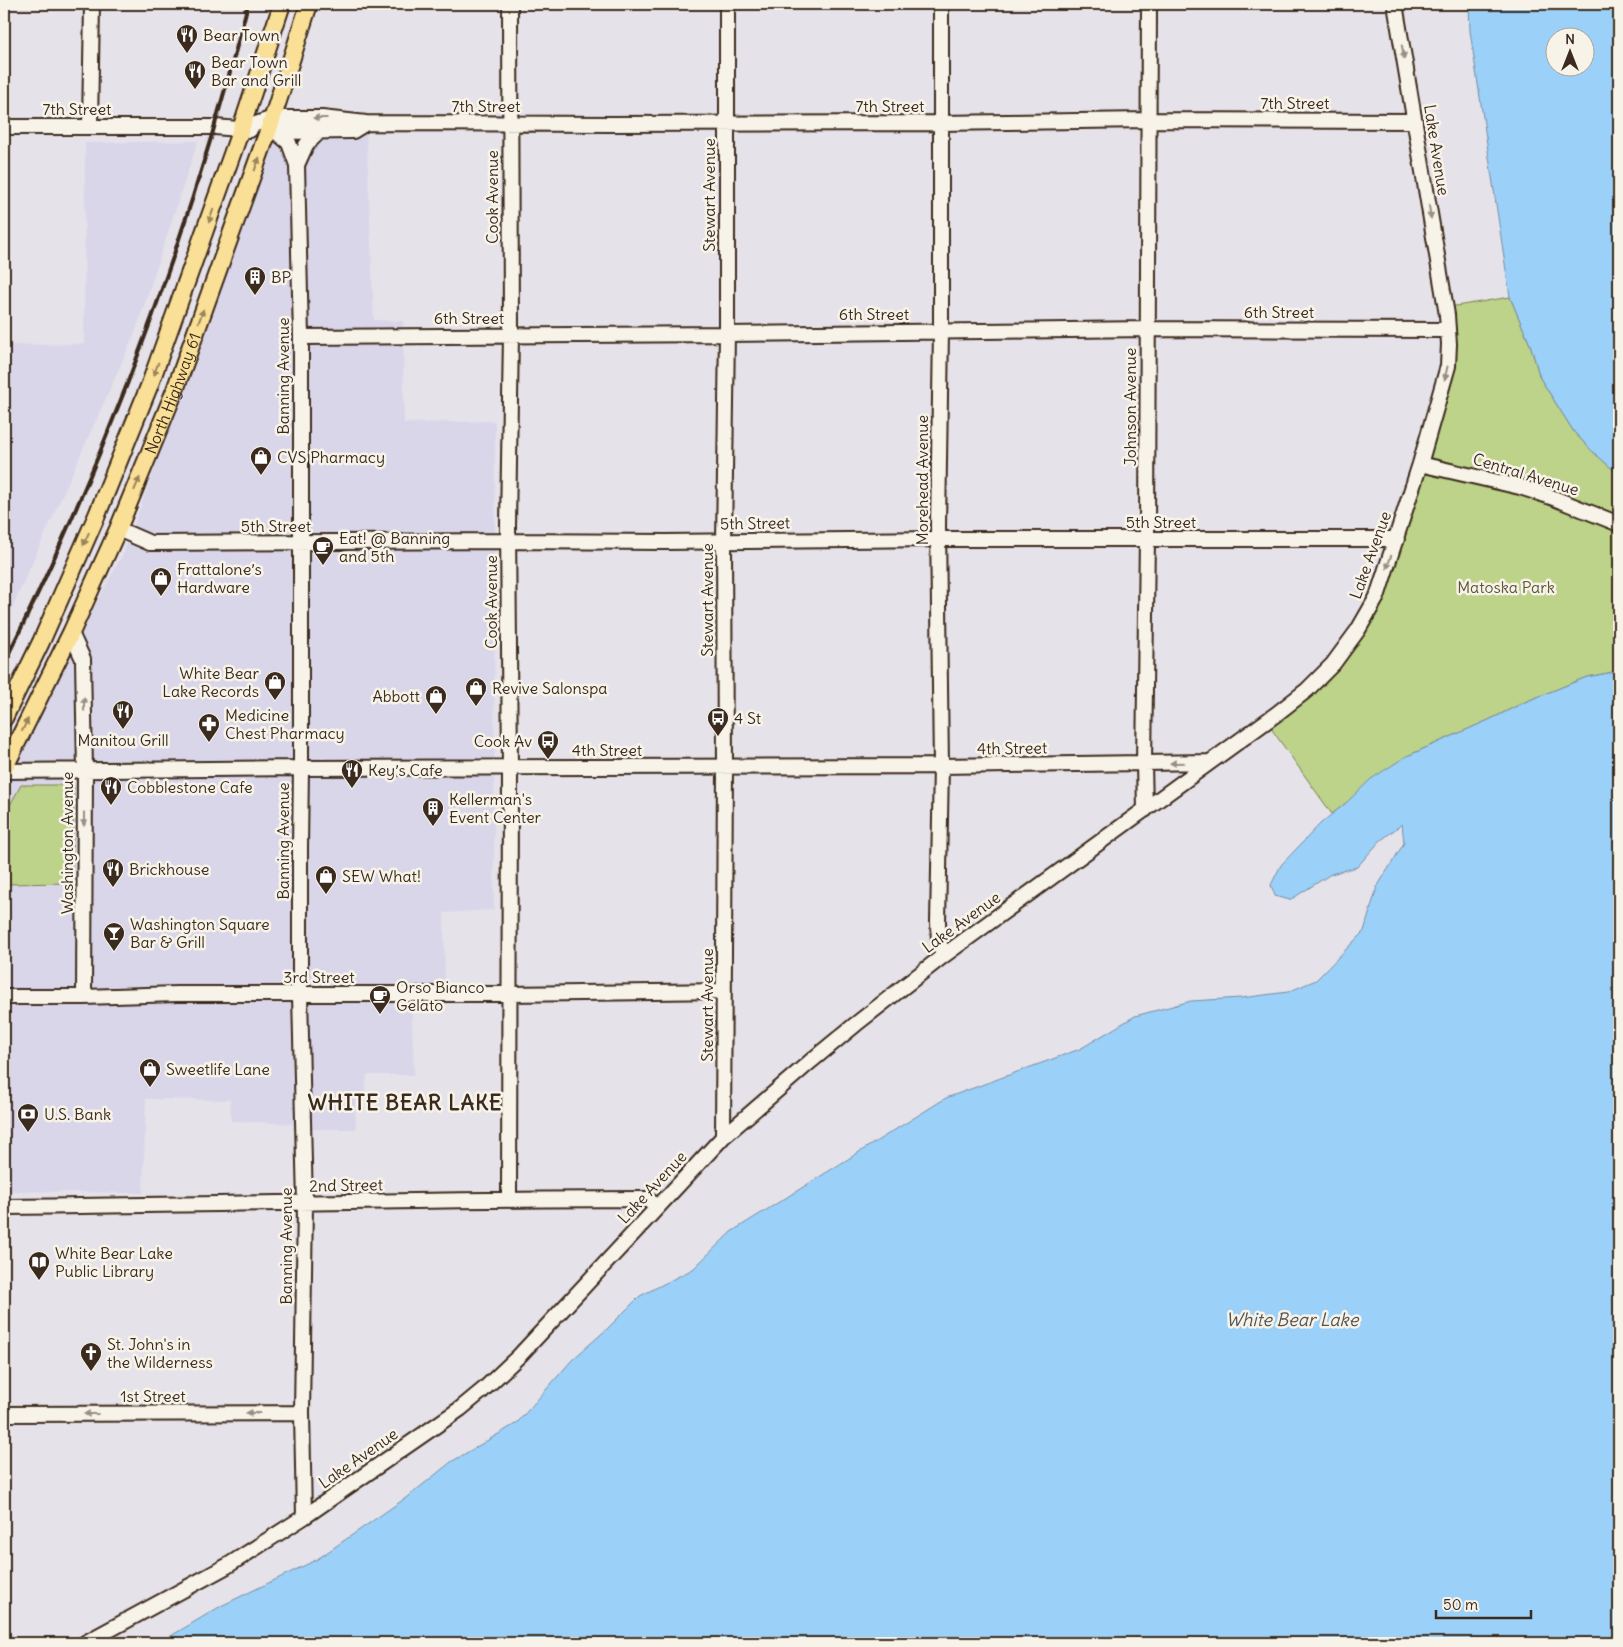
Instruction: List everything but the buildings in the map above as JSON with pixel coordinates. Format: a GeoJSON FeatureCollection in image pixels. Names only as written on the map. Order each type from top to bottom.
{"type":"FeatureCollection","features":[{"type":"Feature","properties":{"kind":"main road","name":"North Highway 61"},"geometry":{"type":"LineString","coordinates":[[4,718],[41,642],[150,384],[241,129],[282,4]]}},
{"type":"Feature","properties":{"kind":"main road","name":"North Highway 61"},"geometry":{"type":"LineString","coordinates":[[4,770],[71,633],[118,529],[175,390],[272,127],[309,4]]}},
{"type":"Feature","properties":{"kind":"main road"},"geometry":{"type":"LineString","coordinates":[[105,494],[105,514],[109,522],[118,529]]}},
{"type":"Feature","properties":{"kind":"street"},"geometry":{"type":"LineString","coordinates":[[90,126],[92,4]]}},
{"type":"Feature","properties":{"kind":"street","name":"Cook Avenue"},"geometry":{"type":"LineString","coordinates":[[509,1199],[510,768],[508,541],[510,4]]}},
{"type":"Feature","properties":{"kind":"street","name":"Stewart Avenue"},"geometry":{"type":"LineString","coordinates":[[724,1137],[724,541],[727,334],[727,4]]}},
{"type":"Feature","properties":{"kind":"street","name":"Morehead Avenue"},"geometry":{"type":"LineString","coordinates":[[941,4],[941,331],[938,539],[941,766],[938,922],[939,941],[943,956]]}},
{"type":"Feature","properties":{"kind":"street","name":"Johnson Avenue"},"geometry":{"type":"LineString","coordinates":[[1144,810],[1149,4]]}},
{"type":"Feature","properties":{"kind":"street","name":"Lake Avenue"},"geometry":{"type":"LineString","coordinates":[[84,1643],[227,1566],[304,1517],[452,1414],[483,1390],[520,1355],[724,1137],[856,1024],[943,956],[1307,690],[1338,659],[1377,597],[1397,539],[1448,366],[1447,315],[1395,4]]}},
{"type":"Feature","properties":{"kind":"street","name":"7th Street"},"geometry":{"type":"LineString","coordinates":[[4,127],[215,127],[241,129],[272,127],[322,118],[366,123],[509,124],[940,123],[1147,120],[1415,121]]}},
{"type":"Feature","properties":{"kind":"street","name":"7th Street"},"geometry":{"type":"LineString","coordinates":[[272,127],[320,131],[353,131],[366,123]]}},
{"type":"Feature","properties":{"kind":"street","name":"Banning Avenue"},"geometry":{"type":"LineString","coordinates":[[272,127],[288,143],[297,165],[301,337],[300,994],[305,1204],[302,1413],[304,1517]]}},
{"type":"Feature","properties":{"kind":"street","name":"Banning Avenue"},"geometry":{"type":"LineString","coordinates":[[297,165],[306,145],[320,131]]}},
{"type":"Feature","properties":{"kind":"street","name":"6th Street"},"geometry":{"type":"LineString","coordinates":[[301,337],[1148,329],[1448,330]]}},
{"type":"Feature","properties":{"kind":"street","name":"Central Avenue"},"geometry":{"type":"LineString","coordinates":[[1420,464],[1520,487],[1619,524]]}},
{"type":"Feature","properties":{"kind":"street","name":"5th Street"},"geometry":{"type":"LineString","coordinates":[[118,529],[150,543],[1397,539]]}},
{"type":"Feature","properties":{"kind":"street","name":"Washington Avenue"},"geometry":{"type":"LineString","coordinates":[[71,633],[83,659],[85,770],[84,997]]}},
{"type":"Feature","properties":{"kind":"street","name":"4th Street"},"geometry":{"type":"LineString","coordinates":[[4,770],[941,766],[1210,762]]}},
{"type":"Feature","properties":{"kind":"street","name":"3rd Street"},"geometry":{"type":"LineString","coordinates":[[4,997],[177,994],[510,994],[724,991]]}},
{"type":"Feature","properties":{"kind":"street","name":"2nd Street"},"geometry":{"type":"LineString","coordinates":[[4,1207],[305,1204],[509,1199],[646,1199],[658,1206]]}},
{"type":"Feature","properties":{"kind":"street","name":"1st Street"},"geometry":{"type":"LineString","coordinates":[[4,1414],[302,1413]]}},
{"type":"Feature","properties":{"kind":"shaded area"},"geometry":{"type":"Polygon","coordinates":[[[366,123],[374,320],[403,321],[404,423],[495,421],[494,910],[444,913],[445,989],[411,991],[414,1075],[367,1075],[365,1093],[355,1096],[356,1129],[292,1129],[293,1124],[231,1121],[230,1100],[146,1099],[143,1193],[4,1191],[4,772],[123,554],[281,124],[366,123]]]}},
{"type":"Feature","properties":{"kind":"shaded area"},"geometry":{"type":"Polygon","coordinates":[[[198,141],[135,333],[4,626],[4,345],[84,344],[85,143],[198,141]]]}},
{"type":"Feature","properties":{"kind":"green space","name":"Matoska Park"},"geometry":{"type":"Polygon","coordinates":[[[1510,297],[1531,347],[1540,378],[1574,432],[1619,475],[1619,671],[1587,677],[1525,702],[1405,757],[1332,814],[1270,727],[1334,673],[1357,645],[1379,611],[1391,580],[1453,364],[1450,307],[1510,297]]]}},
{"type":"Feature","properties":{"kind":"green space"},"geometry":{"type":"Polygon","coordinates":[[[21,785],[74,785],[72,883],[4,884],[4,816],[21,785]]]}},
{"type":"Feature","properties":{"kind":"water"},"geometry":{"type":"Polygon","coordinates":[[[1469,4],[1619,4],[1619,475],[1574,432],[1540,378],[1531,347],[1510,297],[1470,31],[1469,4]]]}},
{"type":"Feature","properties":{"kind":"water","name":"White Bear Lake"},"geometry":{"type":"Polygon","coordinates":[[[1619,671],[1619,1643],[159,1643],[221,1606],[316,1560],[410,1495],[451,1462],[517,1423],[572,1360],[640,1296],[693,1269],[731,1232],[946,1098],[1080,1049],[1135,1016],[1191,1001],[1241,998],[1288,992],[1316,980],[1364,931],[1377,887],[1404,843],[1402,824],[1380,841],[1357,867],[1331,874],[1290,900],[1275,896],[1271,885],[1281,865],[1321,823],[1346,803],[1371,779],[1405,757],[1525,702],[1587,677],[1619,671]]]}},
{"type":"Feature","properties":{"kind":"railway"},"geometry":{"type":"LineString","coordinates":[[4,663],[78,504],[144,340],[200,174],[248,4]]}},
{"type":"Feature","properties":{"kind":"place","name":"Bear Town"},"geometry":{"type":"Point","coordinates":[187,54]}},
{"type":"Feature","properties":{"kind":"place","name":"Bear Town Bar and Grill"},"geometry":{"type":"Point","coordinates":[195,90]}},
{"type":"Feature","properties":{"kind":"place","name":"BP"},"geometry":{"type":"Point","coordinates":[255,296]}},
{"type":"Feature","properties":{"kind":"place","name":"CVS Pharmacy"},"geometry":{"type":"Point","coordinates":[261,476]}},
{"type":"Feature","properties":{"kind":"place","name":"Eat! @ Banning and 5th"},"geometry":{"type":"Point","coordinates":[323,566]}},
{"type":"Feature","properties":{"kind":"place","name":"Frattalone’s Hardware"},"geometry":{"type":"Point","coordinates":[161,597]}},
{"type":"Feature","properties":{"kind":"place","name":"White Bear Lake Records"},"geometry":{"type":"Point","coordinates":[275,701]}},
{"type":"Feature","properties":{"kind":"place","name":"Revive Salonspa"},"geometry":{"type":"Point","coordinates":[476,707]}},
{"type":"Feature","properties":{"kind":"place","name":"Abbott"},"geometry":{"type":"Point","coordinates":[436,715]}},
{"type":"Feature","properties":{"kind":"place","name":"Manitou Grill"},"geometry":{"type":"Point","coordinates":[123,730]}},
{"type":"Feature","properties":{"kind":"place","name":"4 St"},"geometry":{"type":"Point","coordinates":[718,737]}},
{"type":"Feature","properties":{"kind":"place","name":"Medicine Chest Pharmacy"},"geometry":{"type":"Point","coordinates":[209,743]}},
{"type":"Feature","properties":{"kind":"place","name":"Cook Av"},"geometry":{"type":"Point","coordinates":[548,760]}},
{"type":"Feature","properties":{"kind":"place","name":"Key’s Cafe"},"geometry":{"type":"Point","coordinates":[352,789]}},
{"type":"Feature","properties":{"kind":"place","name":"Cobblestone Cafe"},"geometry":{"type":"Point","coordinates":[111,806]}},
{"type":"Feature","properties":{"kind":"place","name":"Kellerman's Event Center"},"geometry":{"type":"Point","coordinates":[433,827]}},
{"type":"Feature","properties":{"kind":"place","name":"Brickhouse"},"geometry":{"type":"Point","coordinates":[113,888]}},
{"type":"Feature","properties":{"kind":"place","name":"SEW What!"},"geometry":{"type":"Point","coordinates":[326,895]}},
{"type":"Feature","properties":{"kind":"place","name":"Washington Square Bar & Grill"},"geometry":{"type":"Point","coordinates":[114,952]}},
{"type":"Feature","properties":{"kind":"place","name":"Orso Bianco Gelato"},"geometry":{"type":"Point","coordinates":[380,1015]}},
{"type":"Feature","properties":{"kind":"place","name":"Sweetlife Lane"},"geometry":{"type":"Point","coordinates":[150,1088]}},
{"type":"Feature","properties":{"kind":"place","name":"U.S. Bank"},"geometry":{"type":"Point","coordinates":[28,1133]}},
{"type":"Feature","properties":{"kind":"place","name":"White Bear Lake Public Library"},"geometry":{"type":"Point","coordinates":[39,1281]}},
{"type":"Feature","properties":{"kind":"place","name":"St. John's in the Wilderness"},"geometry":{"type":"Point","coordinates":[91,1372]}},
{"type":"Feature","properties":{"kind":"district","name":"WHITE BEAR LAKE"},"geometry":{"type":"Point","coordinates":[405,1102]}}]}
